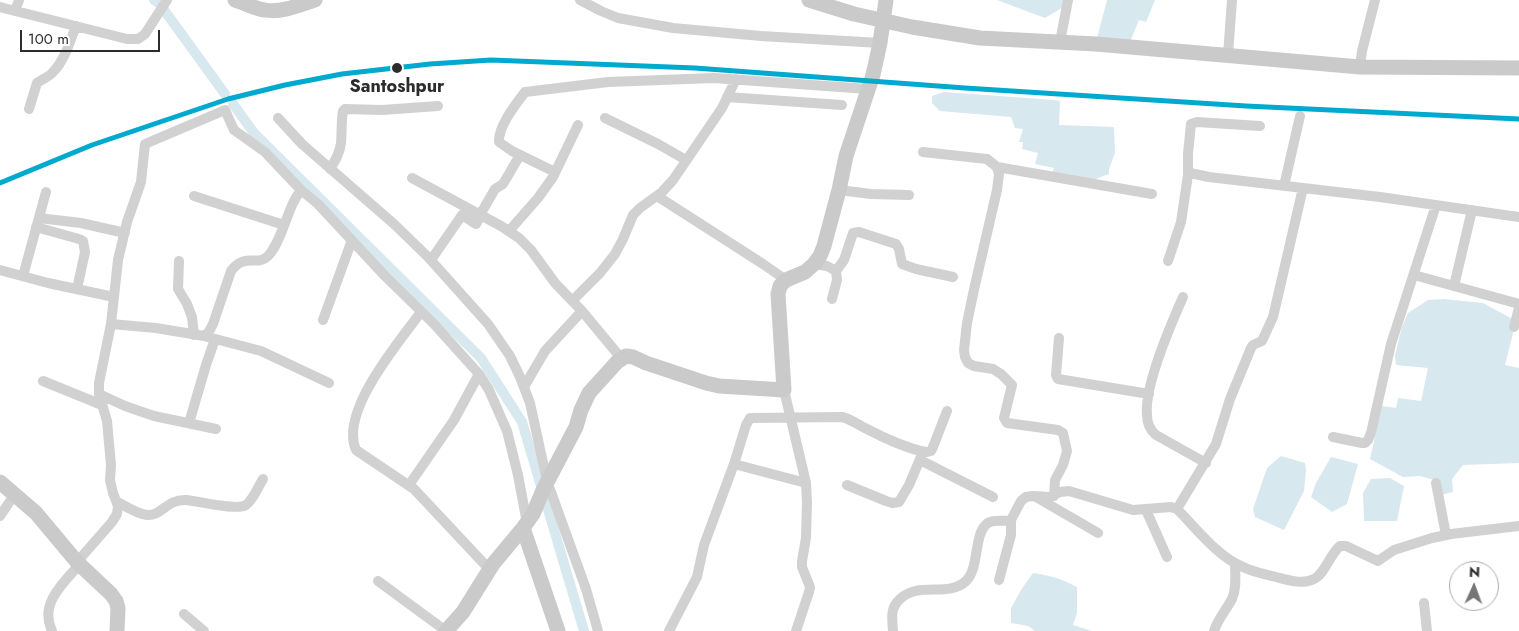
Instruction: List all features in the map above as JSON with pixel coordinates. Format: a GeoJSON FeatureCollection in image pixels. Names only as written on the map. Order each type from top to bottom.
{"type":"FeatureCollection","features":[{"type":"Feature","properties":{"kind":"street"},"geometry":{"type":"LineString","coordinates":[[15,11],[19,0]]}},
{"type":"Feature","properties":{"kind":"street"},"geometry":{"type":"LineString","coordinates":[[0,7],[127,39],[138,39],[145,34],[167,0]]}},
{"type":"Feature","properties":{"kind":"street"},"geometry":{"type":"LineString","coordinates":[[236,0],[265,10],[278,10],[315,0]]}},
{"type":"Feature","properties":{"kind":"street"},"geometry":{"type":"LineString","coordinates":[[580,0],[618,18],[673,28],[761,36],[880,43]]}},
{"type":"Feature","properties":{"kind":"street"},"geometry":{"type":"LineString","coordinates":[[809,0],[854,14],[883,19],[928,31],[980,38],[1060,42],[1360,67],[1519,68]]}},
{"type":"Feature","properties":{"kind":"street"},"geometry":{"type":"LineString","coordinates":[[796,631],[810,587],[802,567],[808,503],[806,484],[784,390],[778,294],[780,286],[786,280],[805,272],[814,264],[824,246],[846,156],[873,75],[886,0]]}},
{"type":"Feature","properties":{"kind":"street"},"geometry":{"type":"LineString","coordinates":[[1060,42],[1068,0]]}},
{"type":"Feature","properties":{"kind":"street"},"geometry":{"type":"LineString","coordinates":[[1228,55],[1232,0]]}},
{"type":"Feature","properties":{"kind":"street"},"geometry":{"type":"LineString","coordinates":[[1360,67],[1362,51],[1375,0]]}},
{"type":"Feature","properties":{"kind":"street"},"geometry":{"type":"LineString","coordinates":[[29,109],[37,83],[53,73],[58,66],[66,52],[76,26]]}},
{"type":"Feature","properties":{"kind":"street"},"geometry":{"type":"LineString","coordinates":[[555,172],[500,144],[498,139],[510,111],[525,92],[608,82],[714,78],[868,89]]}},
{"type":"Feature","properties":{"kind":"street"},"geometry":{"type":"LineString","coordinates":[[572,301],[600,273],[615,254],[624,239],[633,215],[657,196],[673,180],[722,108],[736,79]]}},
{"type":"Feature","properties":{"kind":"street"},"geometry":{"type":"LineString","coordinates":[[728,97],[842,105]]}},
{"type":"Feature","properties":{"kind":"street"},"geometry":{"type":"LineString","coordinates":[[330,169],[340,148],[342,116],[345,109],[382,110],[438,106]]}},
{"type":"Feature","properties":{"kind":"street"},"geometry":{"type":"LineString","coordinates":[[52,631],[48,618],[48,608],[52,598],[117,514],[118,506],[112,493],[110,480],[111,465],[107,421],[98,394],[111,324],[118,260],[141,182],[145,144],[225,110],[234,130],[265,152],[301,190],[318,204],[479,374],[489,390],[507,431],[528,522],[558,631]]}},
{"type":"Feature","properties":{"kind":"street"},"geometry":{"type":"LineString","coordinates":[[1284,186],[1300,116]]}},
{"type":"Feature","properties":{"kind":"street"},"geometry":{"type":"LineString","coordinates":[[278,118],[302,144],[394,224],[431,260],[488,324],[510,356],[530,403],[546,485],[586,589],[598,631]]}},
{"type":"Feature","properties":{"kind":"street"},"geometry":{"type":"LineString","coordinates":[[604,118],[686,160]]}},
{"type":"Feature","properties":{"kind":"street"},"geometry":{"type":"LineString","coordinates":[[1168,261],[1181,222],[1188,175],[1191,124],[1197,122],[1260,126]]}},
{"type":"Feature","properties":{"kind":"street"},"geometry":{"type":"LineString","coordinates":[[509,232],[538,198],[555,172],[578,125]]}},
{"type":"Feature","properties":{"kind":"street"},"geometry":{"type":"LineString","coordinates":[[923,152],[987,159],[998,167],[1152,194]]}},
{"type":"Feature","properties":{"kind":"street"},"geometry":{"type":"LineString","coordinates":[[431,260],[462,215],[476,224],[495,189],[503,184],[520,154]]}},
{"type":"Feature","properties":{"kind":"street"},"geometry":{"type":"LineString","coordinates":[[998,167],[997,190],[967,323],[965,357],[968,363],[974,366],[993,370],[1001,374],[1012,385],[1004,421],[1058,430],[1064,433],[1067,451],[1063,465],[1055,480],[1054,496]]}},
{"type":"Feature","properties":{"kind":"street"},"geometry":{"type":"LineString","coordinates":[[1188,175],[1190,173],[1519,217]]}},
{"type":"Feature","properties":{"kind":"street"},"geometry":{"type":"LineString","coordinates":[[412,178],[519,238],[531,250],[555,284],[582,311],[621,358]]}},
{"type":"Feature","properties":{"kind":"street"},"geometry":{"type":"LineString","coordinates":[[1177,509],[1216,444],[1230,399],[1253,345],[1262,340],[1273,317],[1303,188]]}},
{"type":"Feature","properties":{"kind":"street"},"geometry":{"type":"LineString","coordinates":[[199,336],[208,333],[213,324],[231,271],[237,264],[242,261],[262,260],[269,255],[301,190]]}},
{"type":"Feature","properties":{"kind":"street"},"geometry":{"type":"LineString","coordinates":[[839,190],[871,194],[909,195]]}},
{"type":"Feature","properties":{"kind":"street"},"geometry":{"type":"LineString","coordinates":[[23,276],[46,192]]}},
{"type":"Feature","properties":{"kind":"street"},"geometry":{"type":"LineString","coordinates":[[194,196],[284,225]]}},
{"type":"Feature","properties":{"kind":"street"},"geometry":{"type":"LineString","coordinates":[[657,196],[786,280]]}},
{"type":"Feature","properties":{"kind":"street"},"geometry":{"type":"LineString","coordinates":[[1333,437],[1362,443],[1368,440],[1391,344],[1436,205]]}},
{"type":"Feature","properties":{"kind":"street"},"geometry":{"type":"LineString","coordinates":[[1454,286],[1472,210]]}},
{"type":"Feature","properties":{"kind":"street"},"geometry":{"type":"LineString","coordinates":[[38,223],[81,223],[125,233]]}},
{"type":"Feature","properties":{"kind":"street"},"geometry":{"type":"LineString","coordinates":[[38,223],[84,241],[85,252],[77,289]]}},
{"type":"Feature","properties":{"kind":"street"},"geometry":{"type":"LineString","coordinates":[[832,299],[837,280],[836,271],[844,260],[853,233],[859,232],[896,244],[902,264],[953,277]]}},
{"type":"Feature","properties":{"kind":"street"},"geometry":{"type":"LineString","coordinates":[[323,320],[352,240]]}},
{"type":"Feature","properties":{"kind":"street"},"geometry":{"type":"LineString","coordinates":[[178,261],[178,289],[187,304],[199,336]]}},
{"type":"Feature","properties":{"kind":"street"},"geometry":{"type":"LineString","coordinates":[[814,264],[827,266],[836,271]]}},
{"type":"Feature","properties":{"kind":"street"},"geometry":{"type":"LineString","coordinates":[[0,270],[114,297]]}},
{"type":"Feature","properties":{"kind":"street"},"geometry":{"type":"LineString","coordinates":[[1414,275],[1519,306],[1514,326]]}},
{"type":"Feature","properties":{"kind":"street"},"geometry":{"type":"LineString","coordinates":[[1183,297],[1173,318],[1154,370],[1146,414],[1151,431],[1167,442],[1206,462]]}},
{"type":"Feature","properties":{"kind":"street"},"geometry":{"type":"LineString","coordinates":[[524,386],[545,351],[582,311]]}},
{"type":"Feature","properties":{"kind":"street"},"geometry":{"type":"LineString","coordinates":[[421,312],[374,377],[357,415],[353,440],[356,450],[424,497],[447,525],[489,569]]}},
{"type":"Feature","properties":{"kind":"street"},"geometry":{"type":"LineString","coordinates":[[111,324],[156,328],[215,339],[261,351],[329,383]]}},
{"type":"Feature","properties":{"kind":"street"},"geometry":{"type":"LineString","coordinates":[[1059,338],[1056,375],[1058,379],[1149,394]]}},
{"type":"Feature","properties":{"kind":"street"},"geometry":{"type":"LineString","coordinates":[[189,423],[215,339]]}},
{"type":"Feature","properties":{"kind":"street"},"geometry":{"type":"LineString","coordinates":[[378,581],[446,631],[463,612],[489,569],[528,522],[576,427],[589,392],[621,358],[626,356],[633,357],[719,386],[784,390]]}},
{"type":"Feature","properties":{"kind":"street"},"geometry":{"type":"LineString","coordinates":[[409,485],[454,420],[479,374]]}},
{"type":"Feature","properties":{"kind":"street"},"geometry":{"type":"LineString","coordinates":[[43,381],[102,405]]}},
{"type":"Feature","properties":{"kind":"street"},"geometry":{"type":"LineString","coordinates":[[98,394],[154,416],[216,429]]}},
{"type":"Feature","properties":{"kind":"street"},"geometry":{"type":"LineString","coordinates":[[847,485],[892,503],[899,502],[922,456],[931,451],[947,411]]}},
{"type":"Feature","properties":{"kind":"street"},"geometry":{"type":"LineString","coordinates":[[669,631],[697,577],[704,545],[750,418],[831,417],[848,419],[922,456],[993,496]]}},
{"type":"Feature","properties":{"kind":"street"},"geometry":{"type":"LineString","coordinates":[[734,464],[806,484]]}},
{"type":"Feature","properties":{"kind":"street"},"geometry":{"type":"LineString","coordinates":[[116,501],[149,515],[161,510],[175,500],[224,506],[242,506],[250,501],[263,479]]}},
{"type":"Feature","properties":{"kind":"street"},"geometry":{"type":"LineString","coordinates":[[0,482],[36,512],[79,563],[111,594],[116,601],[118,613],[117,631]]}},
{"type":"Feature","properties":{"kind":"street"},"geometry":{"type":"LineString","coordinates":[[1436,484],[1446,535]]}},
{"type":"Feature","properties":{"kind":"street"},"geometry":{"type":"LineString","coordinates":[[999,580],[1010,535],[1011,520],[1021,501],[1026,497],[1050,497],[1060,492],[1069,491],[1133,510],[1167,507],[1177,509],[1210,542],[1235,563],[1244,568],[1288,580],[1307,581],[1317,578],[1340,546],[1346,546],[1378,561],[1394,550],[1446,535],[1519,526]]}},
{"type":"Feature","properties":{"kind":"street"},"geometry":{"type":"LineString","coordinates":[[0,516],[15,494]]}},
{"type":"Feature","properties":{"kind":"street"},"geometry":{"type":"LineString","coordinates":[[1033,496],[1098,533]]}},
{"type":"Feature","properties":{"kind":"street"},"geometry":{"type":"LineString","coordinates":[[1146,510],[1167,557]]}},
{"type":"Feature","properties":{"kind":"street"},"geometry":{"type":"LineString","coordinates":[[893,631],[892,610],[902,597],[914,590],[948,589],[966,581],[974,565],[984,528],[992,522],[1011,520]]}},
{"type":"Feature","properties":{"kind":"street"},"geometry":{"type":"LineString","coordinates":[[1214,631],[1233,597],[1235,563]]}},
{"type":"Feature","properties":{"kind":"street"},"geometry":{"type":"LineString","coordinates":[[1424,603],[1427,631]]}},
{"type":"Feature","properties":{"kind":"street"},"geometry":{"type":"LineString","coordinates":[[184,614],[204,631]]}},
{"type":"Feature","properties":{"kind":"shaded area"},"geometry":{"type":"Polygon","coordinates":[[[997,0],[1065,0],[1065,6],[1045,18],[997,0]]]}},
{"type":"Feature","properties":{"kind":"shaded area"},"geometry":{"type":"Polygon","coordinates":[[[1107,0],[1155,0],[1146,22],[1139,20],[1130,42],[1097,38],[1107,0]]]}},
{"type":"Feature","properties":{"kind":"shaded area"},"geometry":{"type":"Polygon","coordinates":[[[944,92],[1060,101],[1059,125],[1114,127],[1115,153],[1109,174],[1079,185],[1066,184],[1066,176],[1052,173],[1054,168],[1035,164],[1038,153],[1022,149],[1023,142],[1019,142],[1023,129],[1015,128],[1011,117],[940,111],[932,103],[932,96],[944,92]]]}},
{"type":"Feature","properties":{"kind":"shaded area"},"geometry":{"type":"Polygon","coordinates":[[[1444,299],[1483,303],[1516,321],[1505,365],[1519,368],[1519,463],[1463,465],[1452,479],[1453,492],[1441,495],[1434,480],[1420,476],[1403,477],[1370,459],[1382,406],[1396,408],[1398,398],[1421,401],[1428,368],[1396,365],[1395,355],[1402,327],[1408,313],[1428,300],[1444,299]]]}},
{"type":"Feature","properties":{"kind":"shaded area"},"geometry":{"type":"Polygon","coordinates":[[[1281,456],[1305,463],[1306,470],[1304,491],[1284,530],[1255,517],[1253,509],[1267,468],[1281,456]]]}},
{"type":"Feature","properties":{"kind":"shaded area"},"geometry":{"type":"Polygon","coordinates":[[[1331,457],[1358,464],[1347,504],[1332,512],[1311,497],[1316,483],[1331,457]]]}},
{"type":"Feature","properties":{"kind":"shaded area"},"geometry":{"type":"Polygon","coordinates":[[[1390,478],[1404,486],[1397,521],[1364,521],[1363,493],[1371,479],[1390,478]]]}},
{"type":"Feature","properties":{"kind":"shaded area"},"geometry":{"type":"Polygon","coordinates":[[[1033,573],[1055,578],[1077,587],[1077,613],[1073,625],[1092,631],[1035,631],[1028,626],[1011,623],[1011,608],[1033,573]]]}},
{"type":"Feature","properties":{"kind":"waterway"},"geometry":{"type":"LineString","coordinates":[[154,0],[159,3],[225,94]]}},
{"type":"Feature","properties":{"kind":"waterway"},"geometry":{"type":"LineString","coordinates":[[233,104],[254,133],[481,358],[522,422],[584,631]]}},
{"type":"Feature","properties":{"kind":"transit line"},"geometry":{"type":"LineString","coordinates":[[0,183],[92,145],[228,99],[342,74],[430,64],[491,60],[695,68],[1246,106],[1519,119]]}},
{"type":"Feature","properties":{"kind":"place","name":"Santoshpur"},"geometry":{"type":"Point","coordinates":[397,68]}}]}
